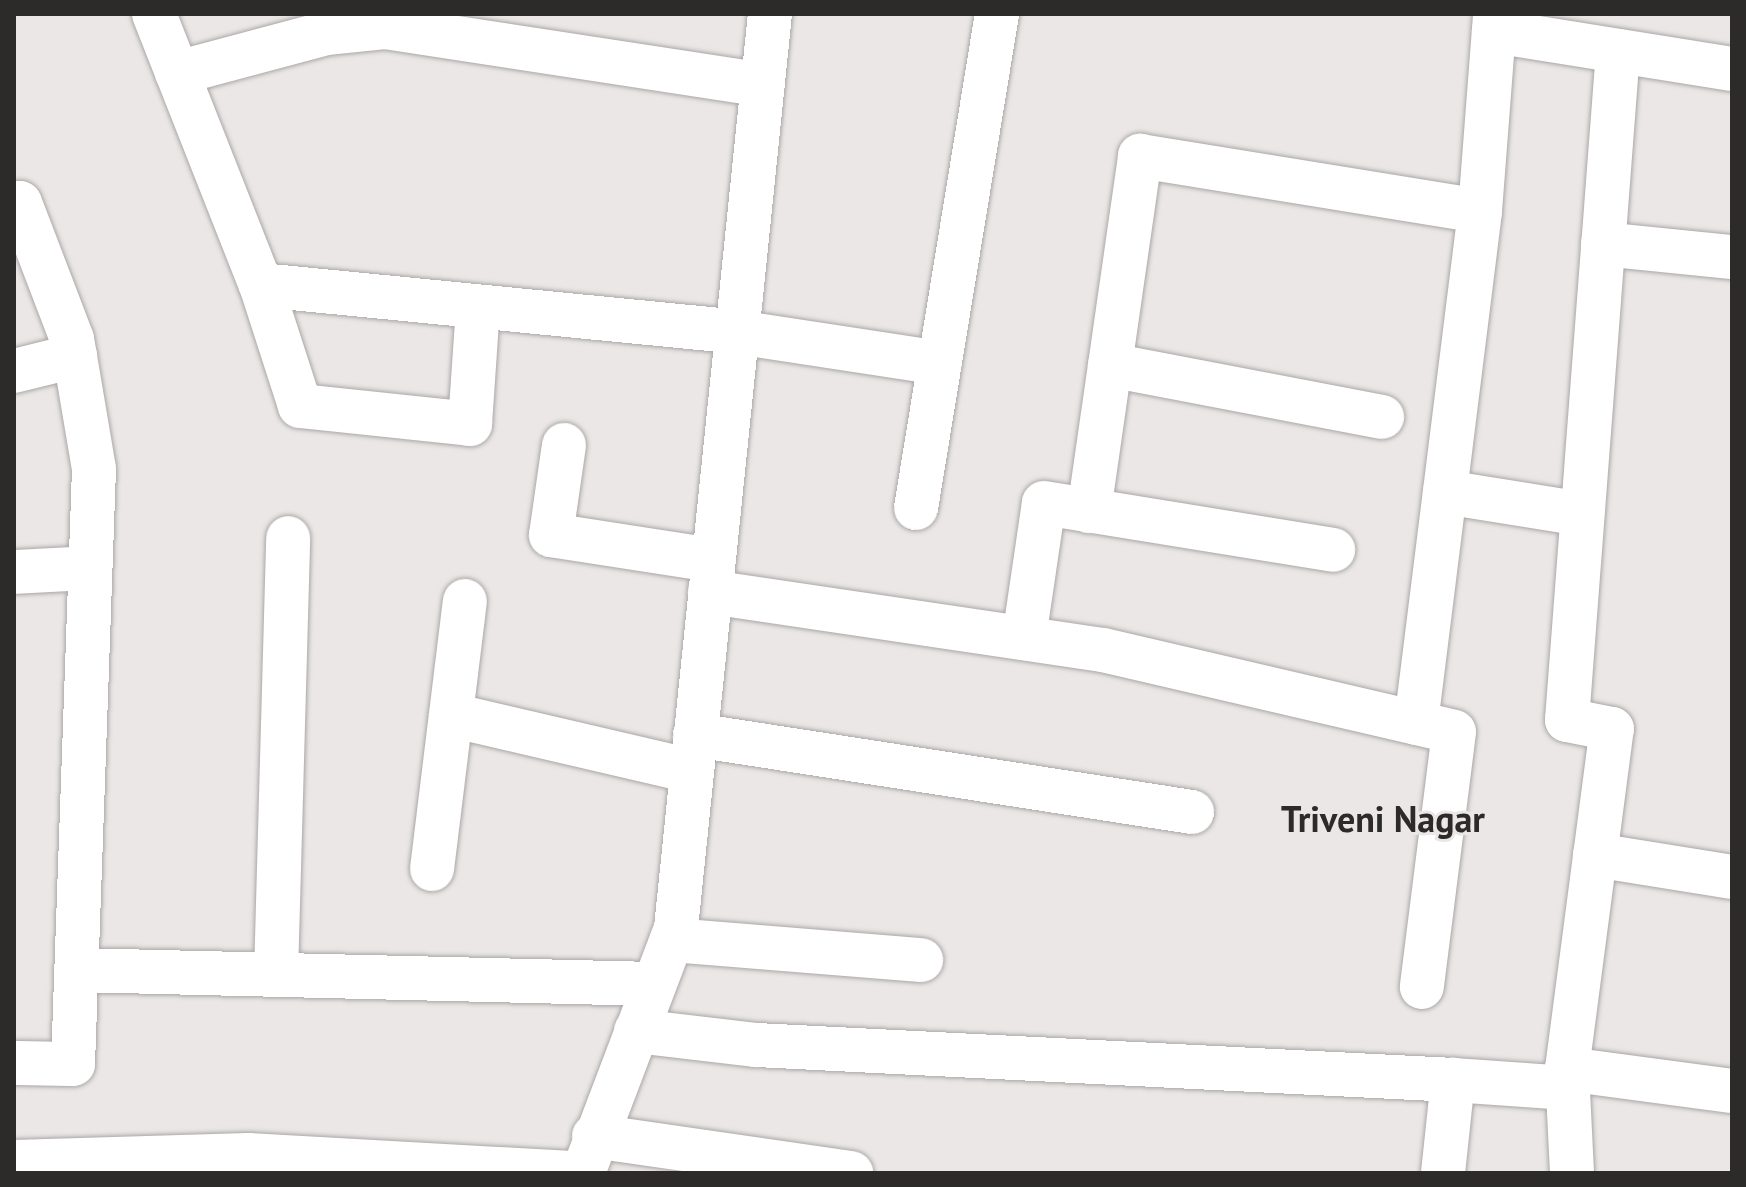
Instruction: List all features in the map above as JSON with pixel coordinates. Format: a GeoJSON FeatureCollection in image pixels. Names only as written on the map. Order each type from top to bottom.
{"type":"FeatureCollection","features":[{"type":"Feature","properties":{"kind":"street"},"geometry":{"type":"LineString","coordinates":[[154,14],[261,285],[300,406],[470,424],[478,307]]}},
{"type":"Feature","properties":{"kind":"street"},"geometry":{"type":"LineString","coordinates":[[770,14],[672,940],[588,1154],[851,1173]]}},
{"type":"Feature","properties":{"kind":"street"},"geometry":{"type":"LineString","coordinates":[[916,508],[997,14]]}},
{"type":"Feature","properties":{"kind":"street"},"geometry":{"type":"LineString","coordinates":[[1416,723],[1480,211],[1495,22],[1618,51],[1732,69]]}},
{"type":"Feature","properties":{"kind":"street"},"geometry":{"type":"LineString","coordinates":[[177,73],[326,33],[385,27],[763,85]]}},
{"type":"Feature","properties":{"kind":"street"},"geometry":{"type":"LineString","coordinates":[[1572,1173],[1568,1078],[1612,729],[1567,720],[1618,51]]}},
{"type":"Feature","properties":{"kind":"street"},"geometry":{"type":"LineString","coordinates":[[1089,511],[1140,156],[1480,211]]}},
{"type":"Feature","properties":{"kind":"street"},"geometry":{"type":"LineString","coordinates":[[14,204],[20,203],[75,356],[94,469],[73,1064],[14,1063]]}},
{"type":"Feature","properties":{"kind":"street"},"geometry":{"type":"LineString","coordinates":[[1603,244],[1732,257]]}},
{"type":"Feature","properties":{"kind":"street"},"geometry":{"type":"LineString","coordinates":[[261,285],[737,332],[940,363]]}},
{"type":"Feature","properties":{"kind":"street"},"geometry":{"type":"LineString","coordinates":[[14,371],[75,356]]}},
{"type":"Feature","properties":{"kind":"street"},"geometry":{"type":"LineString","coordinates":[[1110,365],[1382,417]]}},
{"type":"Feature","properties":{"kind":"street"},"geometry":{"type":"LineString","coordinates":[[564,445],[551,535],[712,576],[1024,638],[1103,650],[1454,732],[1422,987]]}},
{"type":"Feature","properties":{"kind":"street"},"geometry":{"type":"LineString","coordinates":[[1445,492],[1582,514]]}},
{"type":"Feature","properties":{"kind":"street"},"geometry":{"type":"LineString","coordinates":[[1024,638],[1044,503],[1333,550]]}},
{"type":"Feature","properties":{"kind":"street"},"geometry":{"type":"LineString","coordinates":[[276,975],[288,538]]}},
{"type":"Feature","properties":{"kind":"street"},"geometry":{"type":"LineString","coordinates":[[14,572],[90,568]]}},
{"type":"Feature","properties":{"kind":"street"},"geometry":{"type":"LineString","coordinates":[[432,869],[465,601]]}},
{"type":"Feature","properties":{"kind":"street"},"geometry":{"type":"LineString","coordinates":[[451,715],[694,753],[1192,812]]}},
{"type":"Feature","properties":{"kind":"street"},"geometry":{"type":"LineString","coordinates":[[1595,855],[1732,877]]}},
{"type":"Feature","properties":{"kind":"street"},"geometry":{"type":"LineString","coordinates":[[672,940],[921,960]]}},
{"type":"Feature","properties":{"kind":"street"},"geometry":{"type":"LineString","coordinates":[[77,970],[654,984]]}},
{"type":"Feature","properties":{"kind":"street"},"geometry":{"type":"LineString","coordinates":[[636,1031],[756,1045],[1453,1080],[1568,1078],[1732,1091]]}},
{"type":"Feature","properties":{"kind":"street"},"geometry":{"type":"LineString","coordinates":[[1443,1173],[1453,1080]]}},
{"type":"Feature","properties":{"kind":"street"},"geometry":{"type":"LineString","coordinates":[[14,1162],[248,1155],[572,1173]]}},
{"type":"Feature","properties":{"kind":"district","name":"Triveni Nagar"},"geometry":{"type":"Point","coordinates":[1383,819]}}]}
